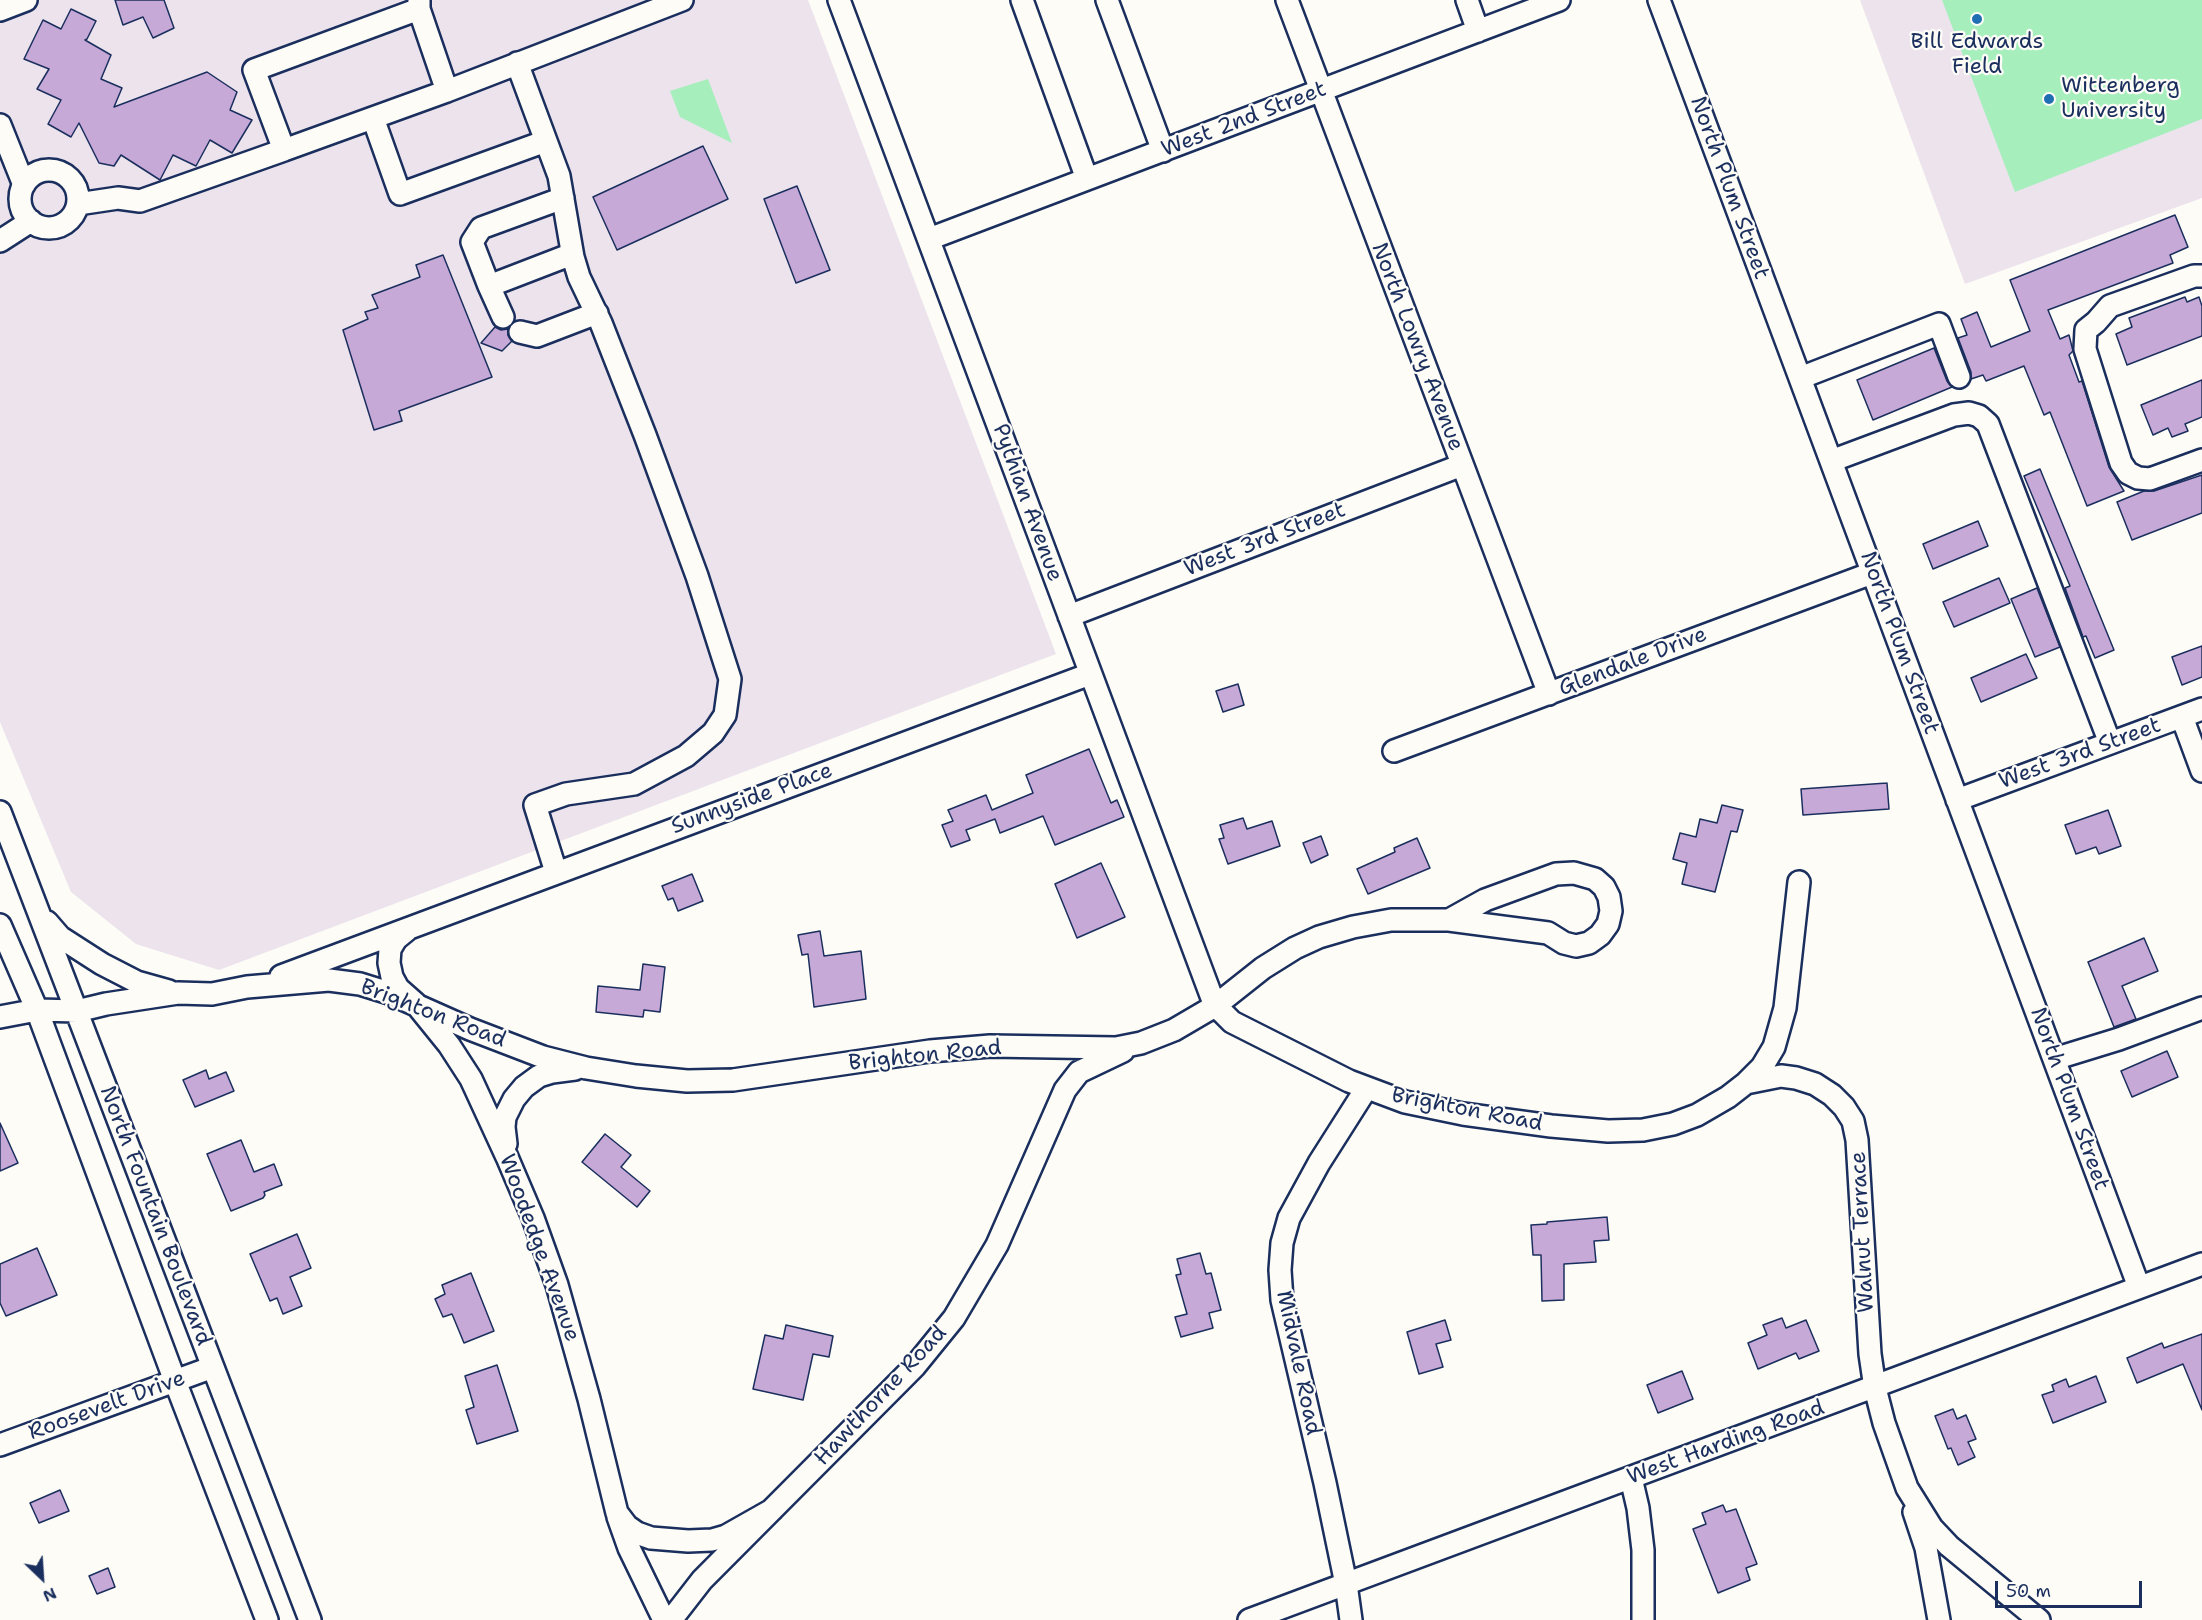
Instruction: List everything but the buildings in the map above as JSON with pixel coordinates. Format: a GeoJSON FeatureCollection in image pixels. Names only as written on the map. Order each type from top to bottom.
{"type":"FeatureCollection","features":[{"type":"Feature","properties":{"kind":"street"},"geometry":{"type":"LineString","coordinates":[[0,10],[26,0]]}},
{"type":"Feature","properties":{"kind":"street"},"geometry":{"type":"LineString","coordinates":[[78,204],[118,198],[140,201],[373,118],[682,0]]}},
{"type":"Feature","properties":{"kind":"street","name":"Pythian Avenue"},"geometry":{"type":"LineString","coordinates":[[839,0],[1215,1006]]}},
{"type":"Feature","properties":{"kind":"street"},"geometry":{"type":"LineString","coordinates":[[1022,0],[1087,179]]}},
{"type":"Feature","properties":{"kind":"street"},"geometry":{"type":"LineString","coordinates":[[1107,0],[1163,151]]}},
{"type":"Feature","properties":{"kind":"street","name":"North Lowry Avenue"},"geometry":{"type":"LineString","coordinates":[[1287,0],[1549,694]]}},
{"type":"Feature","properties":{"kind":"street"},"geometry":{"type":"LineString","coordinates":[[1467,0],[1478,31]]}},
{"type":"Feature","properties":{"kind":"street","name":"West 2nd Street"},"geometry":{"type":"LineString","coordinates":[[929,239],[1559,0]]}},
{"type":"Feature","properties":{"kind":"street","name":"North Plum Street"},"geometry":{"type":"LineString","coordinates":[[1659,0],[2139,1287]]}},
{"type":"Feature","properties":{"kind":"street"},"geometry":{"type":"LineString","coordinates":[[284,150],[254,70],[419,4],[447,90]]}},
{"type":"Feature","properties":{"kind":"street"},"geometry":{"type":"LineString","coordinates":[[517,63],[558,176],[572,254],[579,277],[597,313],[681,532],[723,651],[730,679],[725,715],[712,733],[686,756],[634,784],[566,794],[535,805],[556,872]]}},
{"type":"Feature","properties":{"kind":"street"},"geometry":{"type":"LineString","coordinates":[[373,118],[400,194],[546,141]]}},
{"type":"Feature","properties":{"kind":"street"},"geometry":{"type":"LineString","coordinates":[[0,125],[24,185]]}},
{"type":"Feature","properties":{"kind":"street"},"geometry":{"type":"LineString","coordinates":[[45,170],[63,173],[75,186],[78,204],[75,213],[59,226],[50,228],[40,226],[24,214],[20,195],[24,185],[29,178],[45,170]]}},
{"type":"Feature","properties":{"kind":"street"},"geometry":{"type":"LineString","coordinates":[[503,316],[472,242],[481,228],[563,198]]}},
{"type":"Feature","properties":{"kind":"street"},"geometry":{"type":"LineString","coordinates":[[0,241],[31,221]]}},
{"type":"Feature","properties":{"kind":"street"},"geometry":{"type":"LineString","coordinates":[[489,286],[572,254]]}},
{"type":"Feature","properties":{"kind":"street"},"geometry":{"type":"LineString","coordinates":[[2202,276],[2194,276],[2110,306],[2086,330],[2085,349],[2121,464],[2128,473],[2138,478],[2150,479],[2202,460]]}},
{"type":"Feature","properties":{"kind":"street"},"geometry":{"type":"LineString","coordinates":[[520,332],[537,336],[597,313]]}},
{"type":"Feature","properties":{"kind":"street"},"geometry":{"type":"LineString","coordinates":[[1800,378],[1939,324],[1959,377]]}},
{"type":"Feature","properties":{"kind":"street"},"geometry":{"type":"LineString","coordinates":[[1831,460],[1954,415],[1969,412],[1979,416],[1988,424],[2110,743]]}},
{"type":"Feature","properties":{"kind":"street","name":"West 3rd Street"},"geometry":{"type":"LineString","coordinates":[[1069,616],[1462,465]]}},
{"type":"Feature","properties":{"kind":"street","name":"Glendale Drive"},"geometry":{"type":"LineString","coordinates":[[1394,751],[1872,573]]}},
{"type":"Feature","properties":{"kind":"street","name":"Sunnyside Place"},"geometry":{"type":"LineString","coordinates":[[247,987],[1090,674]]}},
{"type":"Feature","properties":{"kind":"street","name":"West 3rd Street"},"geometry":{"type":"LineString","coordinates":[[1957,800],[2202,709]]}},
{"type":"Feature","properties":{"kind":"street"},"geometry":{"type":"LineString","coordinates":[[2182,717],[2202,771]]}},
{"type":"Feature","properties":{"kind":"street","name":"North Fountain Boulevard"},"geometry":{"type":"LineString","coordinates":[[0,812],[310,1620]]}},
{"type":"Feature","properties":{"kind":"street"},"geometry":{"type":"LineString","coordinates":[[1215,1006],[1263,968],[1295,948],[1319,937],[1353,927],[1391,920],[1449,920],[1548,933],[1564,943],[1576,946],[1589,943],[1600,935],[1608,924],[1611,911],[1609,897],[1604,887],[1595,879],[1574,873],[1556,874],[1485,900],[1449,920]]}},
{"type":"Feature","properties":{"kind":"street"},"geometry":{"type":"LineString","coordinates":[[1746,1083],[1762,1067],[1779,1033],[1785,1008],[1799,882]]}},
{"type":"Feature","properties":{"kind":"street"},"geometry":{"type":"LineString","coordinates":[[39,914],[60,937],[102,964],[137,982],[178,993]]}},
{"type":"Feature","properties":{"kind":"street","name":"North Fountain Boulevard"},"geometry":{"type":"LineString","coordinates":[[0,925],[37,1010],[267,1620]]}},
{"type":"Feature","properties":{"kind":"street","name":"Sunnyside Place"},"geometry":{"type":"LineString","coordinates":[[413,926],[396,939],[390,949],[389,963],[395,982],[415,1003]]}},
{"type":"Feature","properties":{"kind":"street","name":"Brighton Road"},"geometry":{"type":"LineString","coordinates":[[0,1017],[37,1010],[77,1011],[106,1004],[178,993],[212,994],[247,987],[329,980],[360,984],[389,993],[470,1029],[543,1056],[586,1068],[687,1081],[733,1080],[930,1051],[990,1046],[1116,1048],[1141,1043],[1174,1030],[1215,1006],[1232,1022],[1366,1089],[1406,1102],[1463,1114],[1551,1126],[1608,1131],[1643,1130],[1673,1124],[1697,1114],[1728,1097],[1746,1083]]}},
{"type":"Feature","properties":{"kind":"street","name":"Woodedge Avenue"},"geometry":{"type":"LineString","coordinates":[[415,1003],[449,1045],[471,1078],[533,1218],[556,1285],[589,1399],[617,1514],[629,1548],[664,1620]]}},
{"type":"Feature","properties":{"kind":"street"},"geometry":{"type":"LineString","coordinates":[[2054,1059],[2119,1039],[2202,1008]]}},
{"type":"Feature","properties":{"kind":"street","name":"Hawthorne Road"},"geometry":{"type":"LineString","coordinates":[[671,1620],[702,1580],[915,1366],[954,1318],[997,1245],[1065,1090],[1079,1072],[1141,1043]]}},
{"type":"Feature","properties":{"kind":"street"},"geometry":{"type":"LineString","coordinates":[[507,1157],[505,1117],[519,1093],[539,1076],[586,1068]]}},
{"type":"Feature","properties":{"kind":"street","name":"Walnut Terrace"},"geometry":{"type":"LineString","coordinates":[[1746,1083],[1781,1076],[1815,1084],[1832,1095],[1844,1107],[1853,1122],[1857,1140],[1870,1353],[1875,1388],[1906,1488],[1932,1528],[1948,1546],[2039,1620]]}},
{"type":"Feature","properties":{"kind":"street","name":"Midvale Road"},"geometry":{"type":"LineString","coordinates":[[1351,1620],[1325,1483],[1282,1300],[1280,1270],[1282,1243],[1289,1218],[1319,1163],[1366,1089]]}},
{"type":"Feature","properties":{"kind":"street","name":"West Harding Road"},"geometry":{"type":"LineString","coordinates":[[1249,1620],[2202,1264]]}},
{"type":"Feature","properties":{"kind":"street","name":"Roosevelt Drive"},"geometry":{"type":"LineString","coordinates":[[0,1445],[213,1367]]}},
{"type":"Feature","properties":{"kind":"street"},"geometry":{"type":"LineString","coordinates":[[1631,1478],[1638,1508],[1643,1550],[1643,1620]]}},
{"type":"Feature","properties":{"kind":"street"},"geometry":{"type":"LineString","coordinates":[[1906,1488],[1926,1548],[1940,1620]]}},
{"type":"Feature","properties":{"kind":"street"},"geometry":{"type":"LineString","coordinates":[[617,1514],[627,1526],[637,1533],[651,1538],[688,1542],[726,1536],[772,1510]]}},
{"type":"Feature","properties":{"kind":"shaded area"},"geometry":{"type":"Polygon","coordinates":[[[0,0],[808,0],[1056,654],[219,970],[136,944],[71,892],[0,722],[0,0]]]}},
{"type":"Feature","properties":{"kind":"shaded area","name":"Wittenberg University"},"geometry":{"type":"Polygon","coordinates":[[[1860,0],[2202,0],[2202,198],[1965,284],[1860,0]]]}},
{"type":"Feature","properties":{"kind":"green space"},"geometry":{"type":"Polygon","coordinates":[[[1942,0],[2202,0],[2202,119],[2015,192],[1942,0]]]}},
{"type":"Feature","properties":{"kind":"green space"},"geometry":{"type":"Polygon","coordinates":[[[708,79],[732,143],[680,117],[670,91],[708,79]]]}},
{"type":"Feature","properties":{"kind":"place","name":"Bill Edwards Field"},"geometry":{"type":"Point","coordinates":[1977,19]}},
{"type":"Feature","properties":{"kind":"place","name":"Wittenberg University"},"geometry":{"type":"Point","coordinates":[2049,99]}}]}
